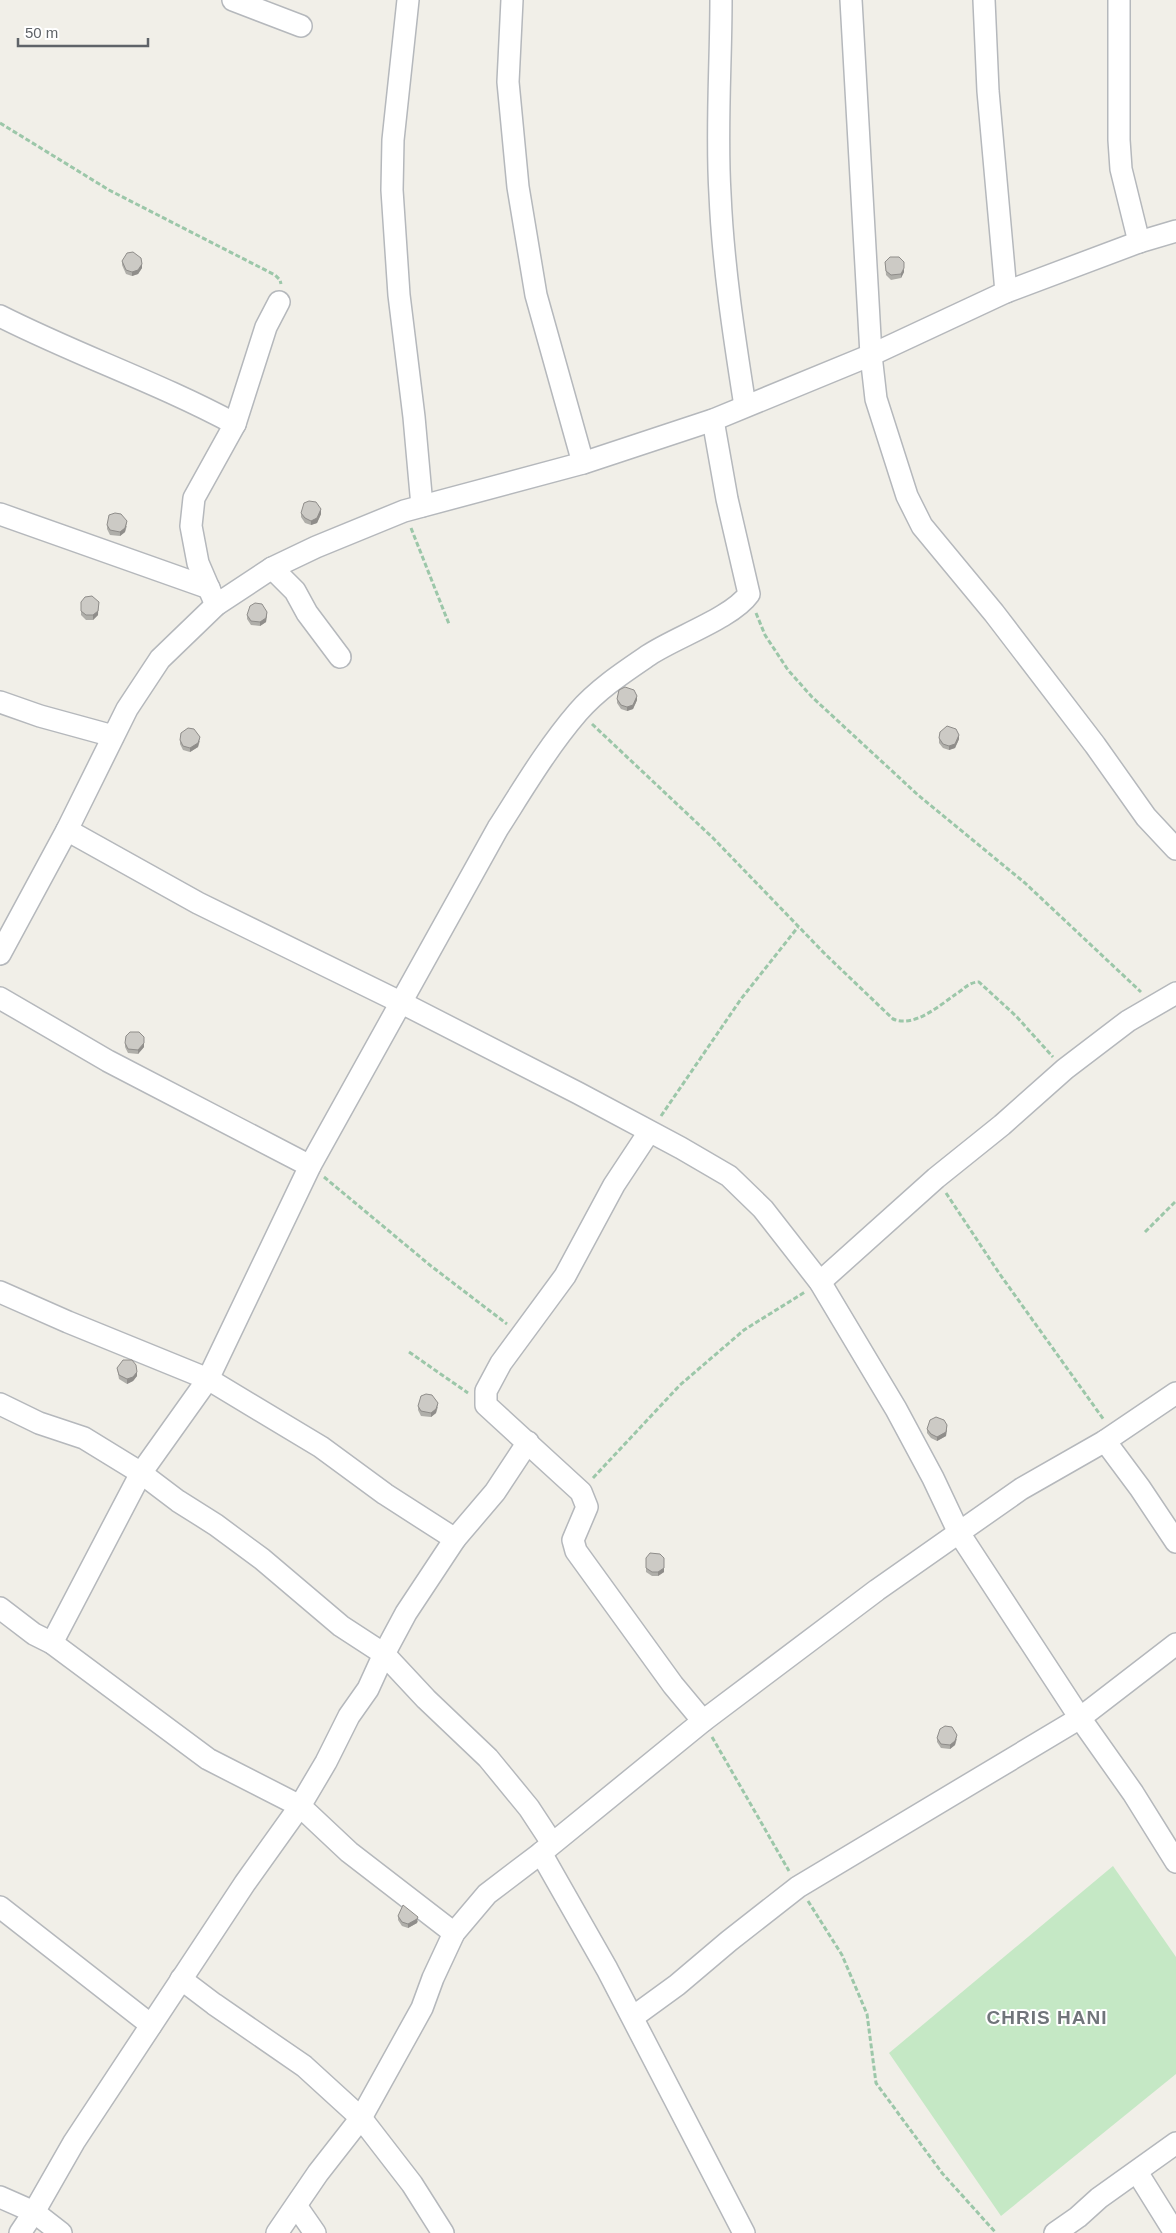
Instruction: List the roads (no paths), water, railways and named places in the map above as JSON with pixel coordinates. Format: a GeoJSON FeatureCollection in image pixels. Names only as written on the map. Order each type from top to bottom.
{"type":"FeatureCollection","features":[{"type":"Feature","properties":{"kind":"street"},"geometry":{"type":"LineString","coordinates":[[233,0],[300,26]]}},
{"type":"Feature","properties":{"kind":"street"},"geometry":{"type":"LineString","coordinates":[[408,0],[396,111],[392,190],[399,295],[414,417],[413,509]]}},
{"type":"Feature","properties":{"kind":"street"},"geometry":{"type":"LineString","coordinates":[[512,0],[508,82],[520,196],[536,295],[583,463]]}},
{"type":"Feature","properties":{"kind":"street"},"geometry":{"type":"LineString","coordinates":[[721,0],[720,193],[729,295],[745,406]]}},
{"type":"Feature","properties":{"kind":"street"},"geometry":{"type":"LineString","coordinates":[[851,0],[871,355],[876,399],[907,496],[922,526],[994,613],[1095,744],[1146,817],[1176,849]]}},
{"type":"Feature","properties":{"kind":"street"},"geometry":{"type":"LineString","coordinates":[[984,0],[988,91],[1006,292]]}},
{"type":"Feature","properties":{"kind":"street"},"geometry":{"type":"LineString","coordinates":[[1119,0],[1119,140],[1121,169],[1139,242]]}},
{"type":"Feature","properties":{"kind":"street"},"geometry":{"type":"LineString","coordinates":[[0,954],[68,830],[126,709],[160,659],[213,597],[316,547],[413,509],[583,463],[713,420],[871,355],[1006,292],[1139,242],[1176,231]]}},
{"type":"Feature","properties":{"kind":"street"},"geometry":{"type":"LineString","coordinates":[[213,597],[196,554],[191,526],[194,498],[235,424],[266,327],[279,302]]}},
{"type":"Feature","properties":{"kind":"street"},"geometry":{"type":"LineString","coordinates":[[0,316],[42,337],[192,401],[235,424]]}},
{"type":"Feature","properties":{"kind":"street"},"geometry":{"type":"LineString","coordinates":[[52,1643],[141,1473],[208,1379],[310,1166],[498,828],[528,780],[578,712],[608,684],[652,653],[736,607],[749,594],[727,499],[713,420]]}},
{"type":"Feature","properties":{"kind":"street"},"geometry":{"type":"LineString","coordinates":[[0,514],[213,597]]}},
{"type":"Feature","properties":{"kind":"street"},"geometry":{"type":"LineString","coordinates":[[272,568],[295,591],[306,613],[340,657]]}},
{"type":"Feature","properties":{"kind":"street"},"geometry":{"type":"LineString","coordinates":[[0,702],[40,716],[113,736]]}},
{"type":"Feature","properties":{"kind":"street"},"geometry":{"type":"LineString","coordinates":[[68,830],[198,903],[402,1003],[578,1093],[729,1176],[763,1209],[820,1282],[896,1409],[933,1478],[959,1533],[1080,1718],[1133,1793],[1176,1862]]}},
{"type":"Feature","properties":{"kind":"street"},"geometry":{"type":"LineString","coordinates":[[820,1282],[936,1178],[1002,1125],[1064,1069],[1128,1021],[1176,993]]}},
{"type":"Feature","properties":{"kind":"street"},"geometry":{"type":"LineString","coordinates":[[0,998],[108,1061],[310,1166]]}},
{"type":"Feature","properties":{"kind":"street"},"geometry":{"type":"LineString","coordinates":[[649,1132],[614,1185],[565,1276],[521,1334],[489,1383],[485,1397],[486,1405],[581,1492],[587,1507],[572,1540],[576,1551],[673,1685],[703,1722]]}},
{"type":"Feature","properties":{"kind":"street"},"geometry":{"type":"LineString","coordinates":[[0,1292],[208,1379],[322,1447],[385,1494],[455,1538]]}},
{"type":"Feature","properties":{"kind":"street"},"geometry":{"type":"LineString","coordinates":[[277,2233],[297,2207],[318,2173],[361,2118],[422,2008],[433,1978],[454,1933],[488,1894],[703,1722],[869,1596],[1021,1490],[1110,1438],[1176,1393]]}},
{"type":"Feature","properties":{"kind":"street"},"geometry":{"type":"LineString","coordinates":[[0,1404],[38,1423],[84,1438],[141,1473],[178,1501],[216,1525],[262,1560],[341,1626],[384,1654],[426,1699],[488,1758],[529,1808],[569,1900],[633,2017],[744,2233]]}},
{"type":"Feature","properties":{"kind":"street"},"geometry":{"type":"LineString","coordinates":[[1110,1438],[1176,1542]]}},
{"type":"Feature","properties":{"kind":"street"},"geometry":{"type":"LineString","coordinates":[[20,2233],[74,2142],[245,1882],[300,1806],[326,1762],[349,1716],[368,1689],[406,1613],[455,1538],[495,1492],[528,1442]]}},
{"type":"Feature","properties":{"kind":"street"},"geometry":{"type":"LineString","coordinates":[[0,1608],[34,1634],[52,1643],[208,1759],[300,1806],[349,1852],[454,1933]]}},
{"type":"Feature","properties":{"kind":"street"},"geometry":{"type":"LineString","coordinates":[[633,2017],[677,1986],[729,1940],[798,1887],[1080,1718],[1176,1644]]}},
{"type":"Feature","properties":{"kind":"street"},"geometry":{"type":"LineString","coordinates":[[0,1907],[151,2025]]}},
{"type":"Feature","properties":{"kind":"street"},"geometry":{"type":"LineString","coordinates":[[181,1979],[304,2066],[361,2118],[412,2184],[443,2233]]}},
{"type":"Feature","properties":{"kind":"street"},"geometry":{"type":"LineString","coordinates":[[1055,2233],[1078,2217],[1099,2198],[1138,2172],[1176,2143]]}},
{"type":"Feature","properties":{"kind":"street"},"geometry":{"type":"LineString","coordinates":[[1138,2172],[1175,2233]]}},
{"type":"Feature","properties":{"kind":"street"},"geometry":{"type":"LineString","coordinates":[[0,2197],[34,2212],[61,2233]]}},
{"type":"Feature","properties":{"kind":"street"},"geometry":{"type":"LineString","coordinates":[[297,2207],[315,2233]]}},
{"type":"Feature","properties":{"kind":"district","name":"CHRIS HANI"},"geometry":{"type":"Point","coordinates":[1047,2017]}}]}
